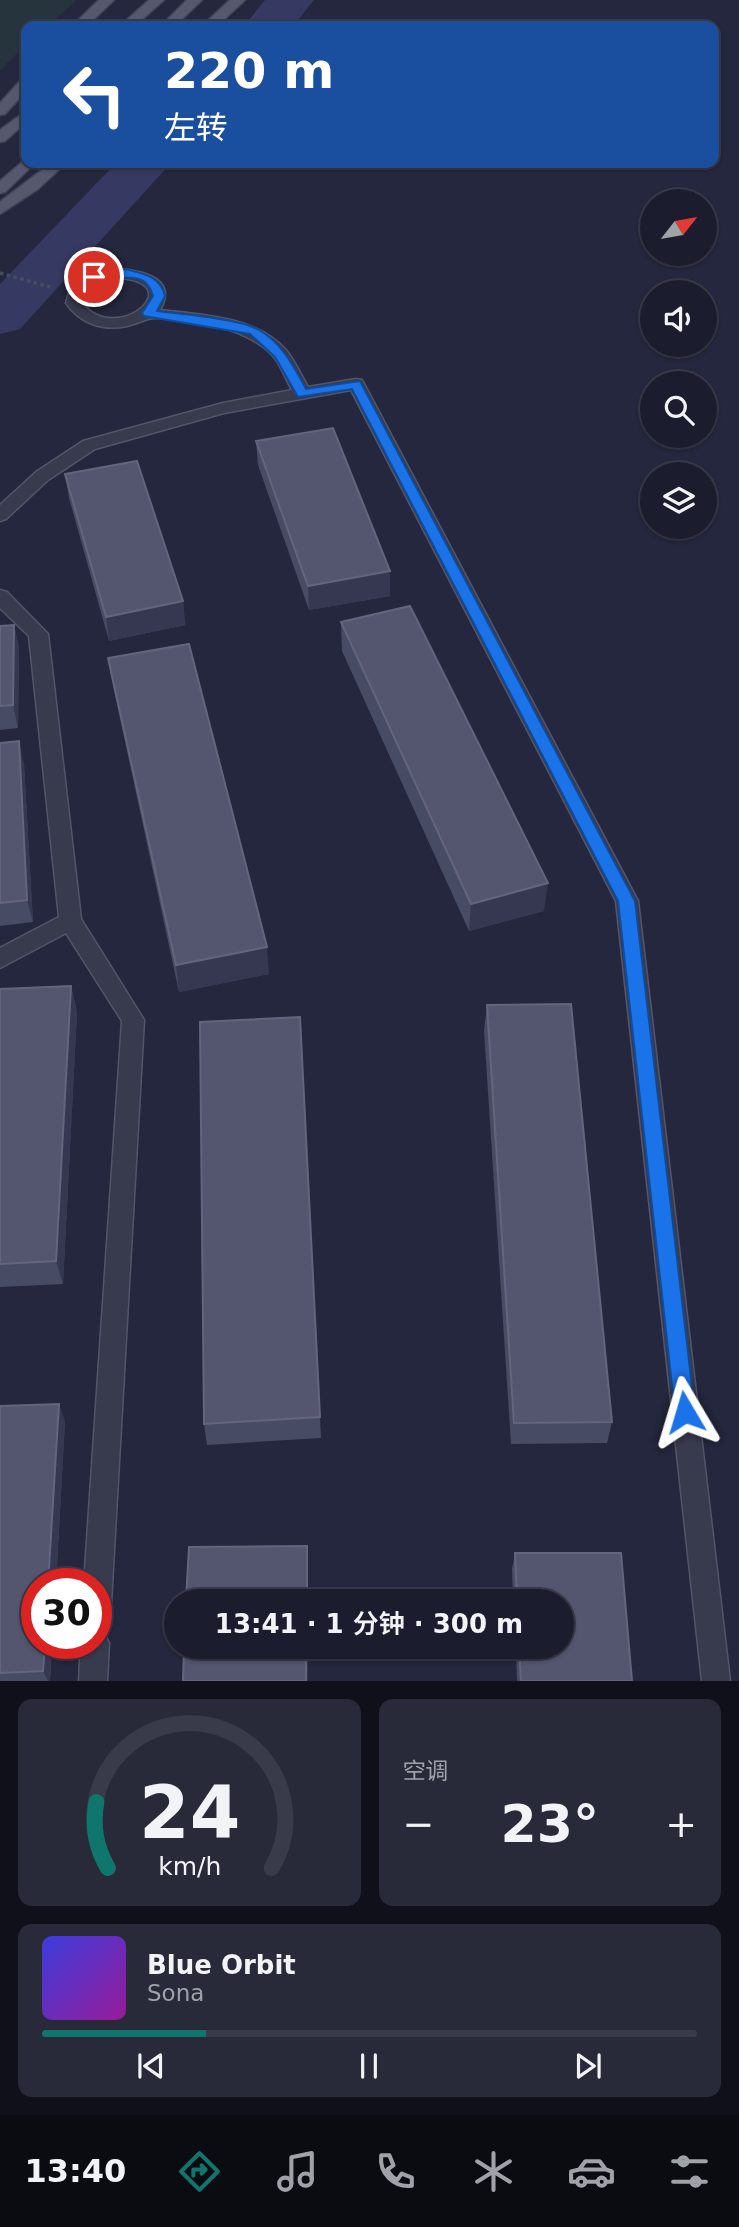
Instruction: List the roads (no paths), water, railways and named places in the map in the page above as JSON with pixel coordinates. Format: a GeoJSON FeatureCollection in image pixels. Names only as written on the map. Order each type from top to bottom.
{"type":"FeatureCollection","features":[{"type":"Feature","properties":{"kind":"main road"},"geometry":{"type":"LineString","coordinates":[[84,21],[107,0]]}},
{"type":"Feature","properties":{"kind":"main road"},"geometry":{"type":"LineString","coordinates":[[133,21],[157,0]]}},
{"type":"Feature","properties":{"kind":"main road"},"geometry":{"type":"LineString","coordinates":[[173,21],[195,0]]}},
{"type":"Feature","properties":{"kind":"main road"},"geometry":{"type":"LineString","coordinates":[[215,21],[238,0]]}},
{"type":"Feature","properties":{"kind":"main road"},"geometry":{"type":"LineString","coordinates":[[0,111],[21,88]]}},
{"type":"Feature","properties":{"kind":"main road"},"geometry":{"type":"LineString","coordinates":[[0,138],[21,119]]}},
{"type":"Feature","properties":{"kind":"main road"},"geometry":{"type":"LineString","coordinates":[[0,189],[22,168]]}},
{"type":"Feature","properties":{"kind":"main road"},"geometry":{"type":"LineString","coordinates":[[0,209],[53,168]]}},
{"type":"Feature","properties":{"kind":"street"},"geometry":{"type":"LineString","coordinates":[[148,313],[156,305],[159,296],[157,287],[138,275],[111,273],[94,277],[83,283],[75,294],[74,303],[78,311],[95,321],[128,321],[148,313],[207,321],[254,332],[280,355],[303,394]]}},
{"type":"Feature","properties":{"kind":"street"},"geometry":{"type":"LineString","coordinates":[[0,515],[42,476],[89,445],[223,408],[356,384],[626,901],[716,1681]]}},
{"type":"Feature","properties":{"kind":"street"},"geometry":{"type":"LineString","coordinates":[[0,597],[38,634],[70,921],[133,1020],[99,1568]]}},
{"type":"Feature","properties":{"kind":"street"},"geometry":{"type":"LineString","coordinates":[[0,959],[70,921]]}},
{"type":"Feature","properties":{"kind":"street"},"geometry":{"type":"LineString","coordinates":[[93,1681],[94,1659]]}},
{"type":"Feature","properties":{"kind":"waterway"},"geometry":{"type":"LineString","coordinates":[[272,21],[291,0]]}},
{"type":"Feature","properties":{"kind":"waterway"},"geometry":{"type":"LineString","coordinates":[[0,317],[140,168]]}}]}
